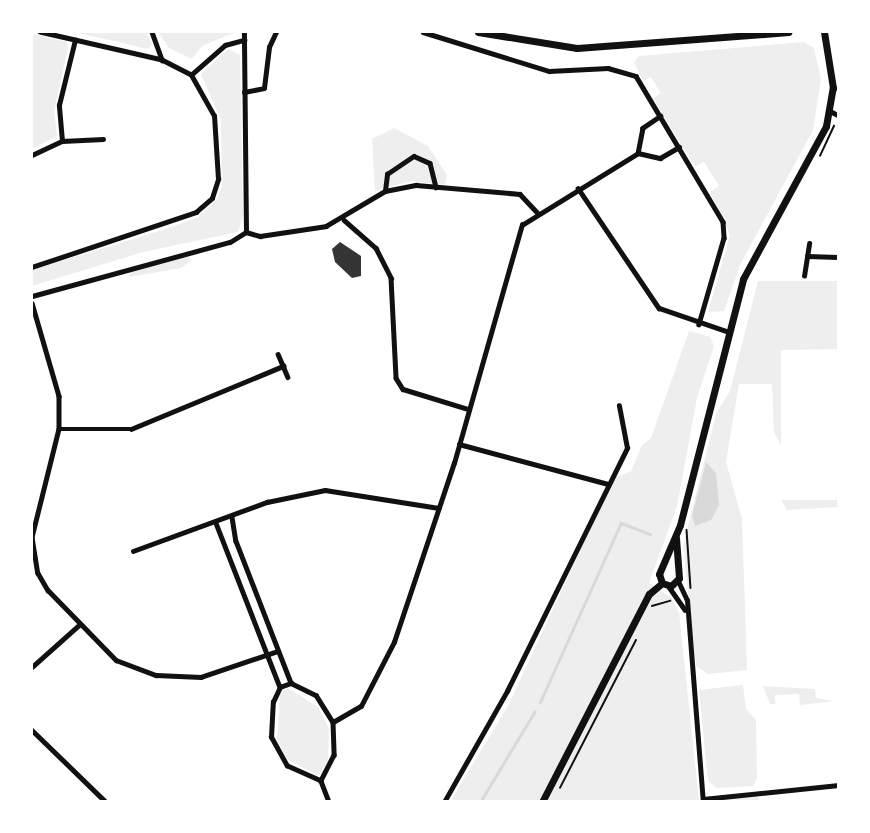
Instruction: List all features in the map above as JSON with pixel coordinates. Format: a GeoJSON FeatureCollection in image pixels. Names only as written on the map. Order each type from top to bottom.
{"type":"FeatureCollection","features":[{"type":"Feature","properties":{"kind":"main road"},"geometry":{"type":"LineString","coordinates":[[478,32],[577,48],[718,34],[785,32]]}},
{"type":"Feature","properties":{"kind":"main road"},"geometry":{"type":"LineString","coordinates":[[665,584],[659,574],[665,567],[676,538],[726,332],[756,249],[817,146],[830,111],[832,73],[824,32]]}},
{"type":"Feature","properties":{"kind":"main road"},"geometry":{"type":"LineString","coordinates":[[542,801],[649,594],[665,584],[678,581],[676,538]]}},
{"type":"Feature","properties":{"kind":"main road"},"geometry":{"type":"LineString","coordinates":[[665,567],[676,570]]}},
{"type":"Feature","properties":{"kind":"street"},"geometry":{"type":"LineString","coordinates":[[32,267],[206,206],[218,179],[217,130],[209,101],[190,75],[162,60],[40,32]]}},
{"type":"Feature","properties":{"kind":"street"},"geometry":{"type":"LineString","coordinates":[[152,32],[162,60]]}},
{"type":"Feature","properties":{"kind":"street"},"geometry":{"type":"LineString","coordinates":[[244,32],[246,232]]}},
{"type":"Feature","properties":{"kind":"street"},"geometry":{"type":"LineString","coordinates":[[244,92],[264,88],[269,47],[276,32]]}},
{"type":"Feature","properties":{"kind":"street"},"geometry":{"type":"LineString","coordinates":[[423,32],[549,71],[628,71],[661,116],[725,231],[699,324]]}},
{"type":"Feature","properties":{"kind":"street"},"geometry":{"type":"LineString","coordinates":[[62,141],[59,105],[75,39]]}},
{"type":"Feature","properties":{"kind":"street"},"geometry":{"type":"LineString","coordinates":[[190,75],[225,45],[244,39]]}},
{"type":"Feature","properties":{"kind":"street"},"geometry":{"type":"LineString","coordinates":[[830,111],[838,115]]}},
{"type":"Feature","properties":{"kind":"street"},"geometry":{"type":"LineString","coordinates":[[638,153],[643,128],[661,116]]}},
{"type":"Feature","properties":{"kind":"street"},"geometry":{"type":"LineString","coordinates":[[32,156],[62,141],[103,139]]}},
{"type":"Feature","properties":{"kind":"street"},"geometry":{"type":"LineString","coordinates":[[333,722],[361,706],[394,642],[459,444],[518,236],[537,212],[638,153],[660,158],[679,147]]}},
{"type":"Feature","properties":{"kind":"street"},"geometry":{"type":"LineString","coordinates":[[385,191],[387,174],[414,156],[430,164],[436,188]]}},
{"type":"Feature","properties":{"kind":"street"},"geometry":{"type":"LineString","coordinates":[[32,296],[230,242],[246,232],[270,235],[344,220],[385,191],[436,188],[520,194],[537,212]]}},
{"type":"Feature","properties":{"kind":"street"},"geometry":{"type":"LineString","coordinates":[[578,188],[659,308],[726,332]]}},
{"type":"Feature","properties":{"kind":"street"},"geometry":{"type":"LineString","coordinates":[[344,220],[376,248],[391,278],[396,378],[402,389],[468,409]]}},
{"type":"Feature","properties":{"kind":"street"},"geometry":{"type":"LineString","coordinates":[[804,276],[808,243]]}},
{"type":"Feature","properties":{"kind":"street"},"geometry":{"type":"LineString","coordinates":[[807,256],[838,257]]}},
{"type":"Feature","properties":{"kind":"street"},"geometry":{"type":"LineString","coordinates":[[32,303],[59,396],[59,429],[32,537],[38,573],[79,625],[116,660],[156,675],[201,677],[278,651]]}},
{"type":"Feature","properties":{"kind":"street"},"geometry":{"type":"LineString","coordinates":[[278,354],[288,376]]}},
{"type":"Feature","properties":{"kind":"street"},"geometry":{"type":"LineString","coordinates":[[59,429],[130,429],[283,366]]}},
{"type":"Feature","properties":{"kind":"street"},"geometry":{"type":"LineString","coordinates":[[444,801],[491,722],[627,448],[619,406]]}},
{"type":"Feature","properties":{"kind":"street"},"geometry":{"type":"LineString","coordinates":[[459,444],[608,484]]}},
{"type":"Feature","properties":{"kind":"street"},"geometry":{"type":"LineString","coordinates":[[133,551],[216,523],[267,502],[326,490],[439,508]]}},
{"type":"Feature","properties":{"kind":"street"},"geometry":{"type":"LineString","coordinates":[[232,517],[291,683],[316,695],[333,722],[334,755],[321,781],[329,801]]}},
{"type":"Feature","properties":{"kind":"street"},"geometry":{"type":"LineString","coordinates":[[216,523],[280,687],[270,712],[275,747],[296,773],[321,781]]}},
{"type":"Feature","properties":{"kind":"street"},"geometry":{"type":"LineString","coordinates":[[678,581],[689,599],[685,610],[703,800],[838,785]]}},
{"type":"Feature","properties":{"kind":"street"},"geometry":{"type":"LineString","coordinates":[[665,584],[685,610]]}},
{"type":"Feature","properties":{"kind":"street"},"geometry":{"type":"LineString","coordinates":[[32,667],[79,625]]}},
{"type":"Feature","properties":{"kind":"street"},"geometry":{"type":"LineString","coordinates":[[280,687],[291,683]]}},
{"type":"Feature","properties":{"kind":"street"},"geometry":{"type":"LineString","coordinates":[[32,730],[106,801]]}},
{"type":"Feature","properties":{"kind":"path"},"geometry":{"type":"LineString","coordinates":[[815,164],[836,131]]}},
{"type":"Feature","properties":{"kind":"path"},"geometry":{"type":"LineString","coordinates":[[689,599],[690,519]]}},
{"type":"Feature","properties":{"kind":"path"},"geometry":{"type":"LineString","coordinates":[[648,615],[657,603],[678,601]]}},
{"type":"Feature","properties":{"kind":"path"},"geometry":{"type":"LineString","coordinates":[[557,793],[638,635]]}},
{"type":"Feature","properties":{"kind":"shaded area"},"geometry":{"type":"Polygon","coordinates":[[[74,32],[147,32],[152,44],[148,49],[74,32]]]}},
{"type":"Feature","properties":{"kind":"shaded area"},"geometry":{"type":"Polygon","coordinates":[[[158,32],[235,32],[202,46],[192,59],[169,48],[158,32]]]}},
{"type":"Feature","properties":{"kind":"shaded area"},"geometry":{"type":"Polygon","coordinates":[[[32,34],[67,42],[68,48],[54,111],[57,136],[32,149],[32,34]]]}},
{"type":"Feature","properties":{"kind":"shaded area"},"geometry":{"type":"Polygon","coordinates":[[[804,42],[814,48],[821,79],[813,130],[740,265],[724,311],[708,312],[730,235],[710,192],[719,186],[704,162],[695,167],[653,98],[661,93],[651,77],[643,81],[634,62],[639,56],[804,42]]]}},
{"type":"Feature","properties":{"kind":"shaded area"},"geometry":{"type":"Polygon","coordinates":[[[228,49],[240,55],[243,215],[238,232],[143,252],[32,286],[32,270],[169,228],[198,217],[216,201],[222,186],[221,120],[201,74],[228,49]]]}},
{"type":"Feature","properties":{"kind":"shaded area"},"geometry":{"type":"Polygon","coordinates":[[[394,128],[428,146],[447,175],[445,185],[411,181],[375,191],[372,139],[394,128]]]}},
{"type":"Feature","properties":{"kind":"shaded area"},"geometry":{"type":"Polygon","coordinates":[[[188,257],[192,260],[181,268],[129,277],[131,270],[188,257]]]}},
{"type":"Feature","properties":{"kind":"shaded area"},"geometry":{"type":"Polygon","coordinates":[[[758,281],[838,281],[838,349],[781,350],[781,446],[774,432],[772,384],[739,384],[726,462],[742,519],[747,670],[708,674],[696,666],[683,546],[716,414],[730,391],[758,281]]]}},
{"type":"Feature","properties":{"kind":"shaded area"},"geometry":{"type":"Polygon","coordinates":[[[689,331],[710,337],[714,346],[697,398],[677,506],[649,583],[671,597],[679,612],[699,801],[450,802],[508,706],[614,478],[631,471],[642,445],[651,438],[689,331]]]}},
{"type":"Feature","properties":{"kind":"shaded area"},"geometry":{"type":"Polygon","coordinates":[[[706,462],[716,473],[719,505],[711,520],[695,526],[692,516],[706,462]]]}},
{"type":"Feature","properties":{"kind":"shaded area"},"geometry":{"type":"Polygon","coordinates":[[[781,500],[838,500],[838,507],[787,510],[781,500]]]}},
{"type":"Feature","properties":{"kind":"shaded area"},"geometry":{"type":"Polygon","coordinates":[[[743,685],[746,709],[756,720],[757,779],[753,786],[717,788],[708,781],[699,690],[743,685]]]}},
{"type":"Feature","properties":{"kind":"shaded area"},"geometry":{"type":"Polygon","coordinates":[[[763,686],[815,689],[816,698],[834,701],[800,705],[799,694],[775,695],[775,704],[770,704],[763,686]]]}},
{"type":"Feature","properties":{"kind":"shaded area"},"geometry":{"type":"Polygon","coordinates":[[[288,688],[318,707],[329,729],[328,761],[318,776],[287,759],[277,739],[280,694],[288,688]]]}},
{"type":"Feature","properties":{"kind":"shaded area"},"geometry":{"type":"Polygon","coordinates":[[[757,794],[760,801],[715,802],[721,798],[757,794]]]}},
{"type":"Feature","properties":{"kind":"building"},"geometry":{"type":"Polygon","coordinates":[[[340,242],[361,256],[361,276],[352,278],[335,262],[332,249],[340,242]]]}},
{"type":"Feature","properties":{"kind":"waterway"},"geometry":{"type":"LineString","coordinates":[[540,702],[621,523],[650,534]]}},
{"type":"Feature","properties":{"kind":"waterway"},"geometry":{"type":"LineString","coordinates":[[480,802],[535,711]]}}]}
